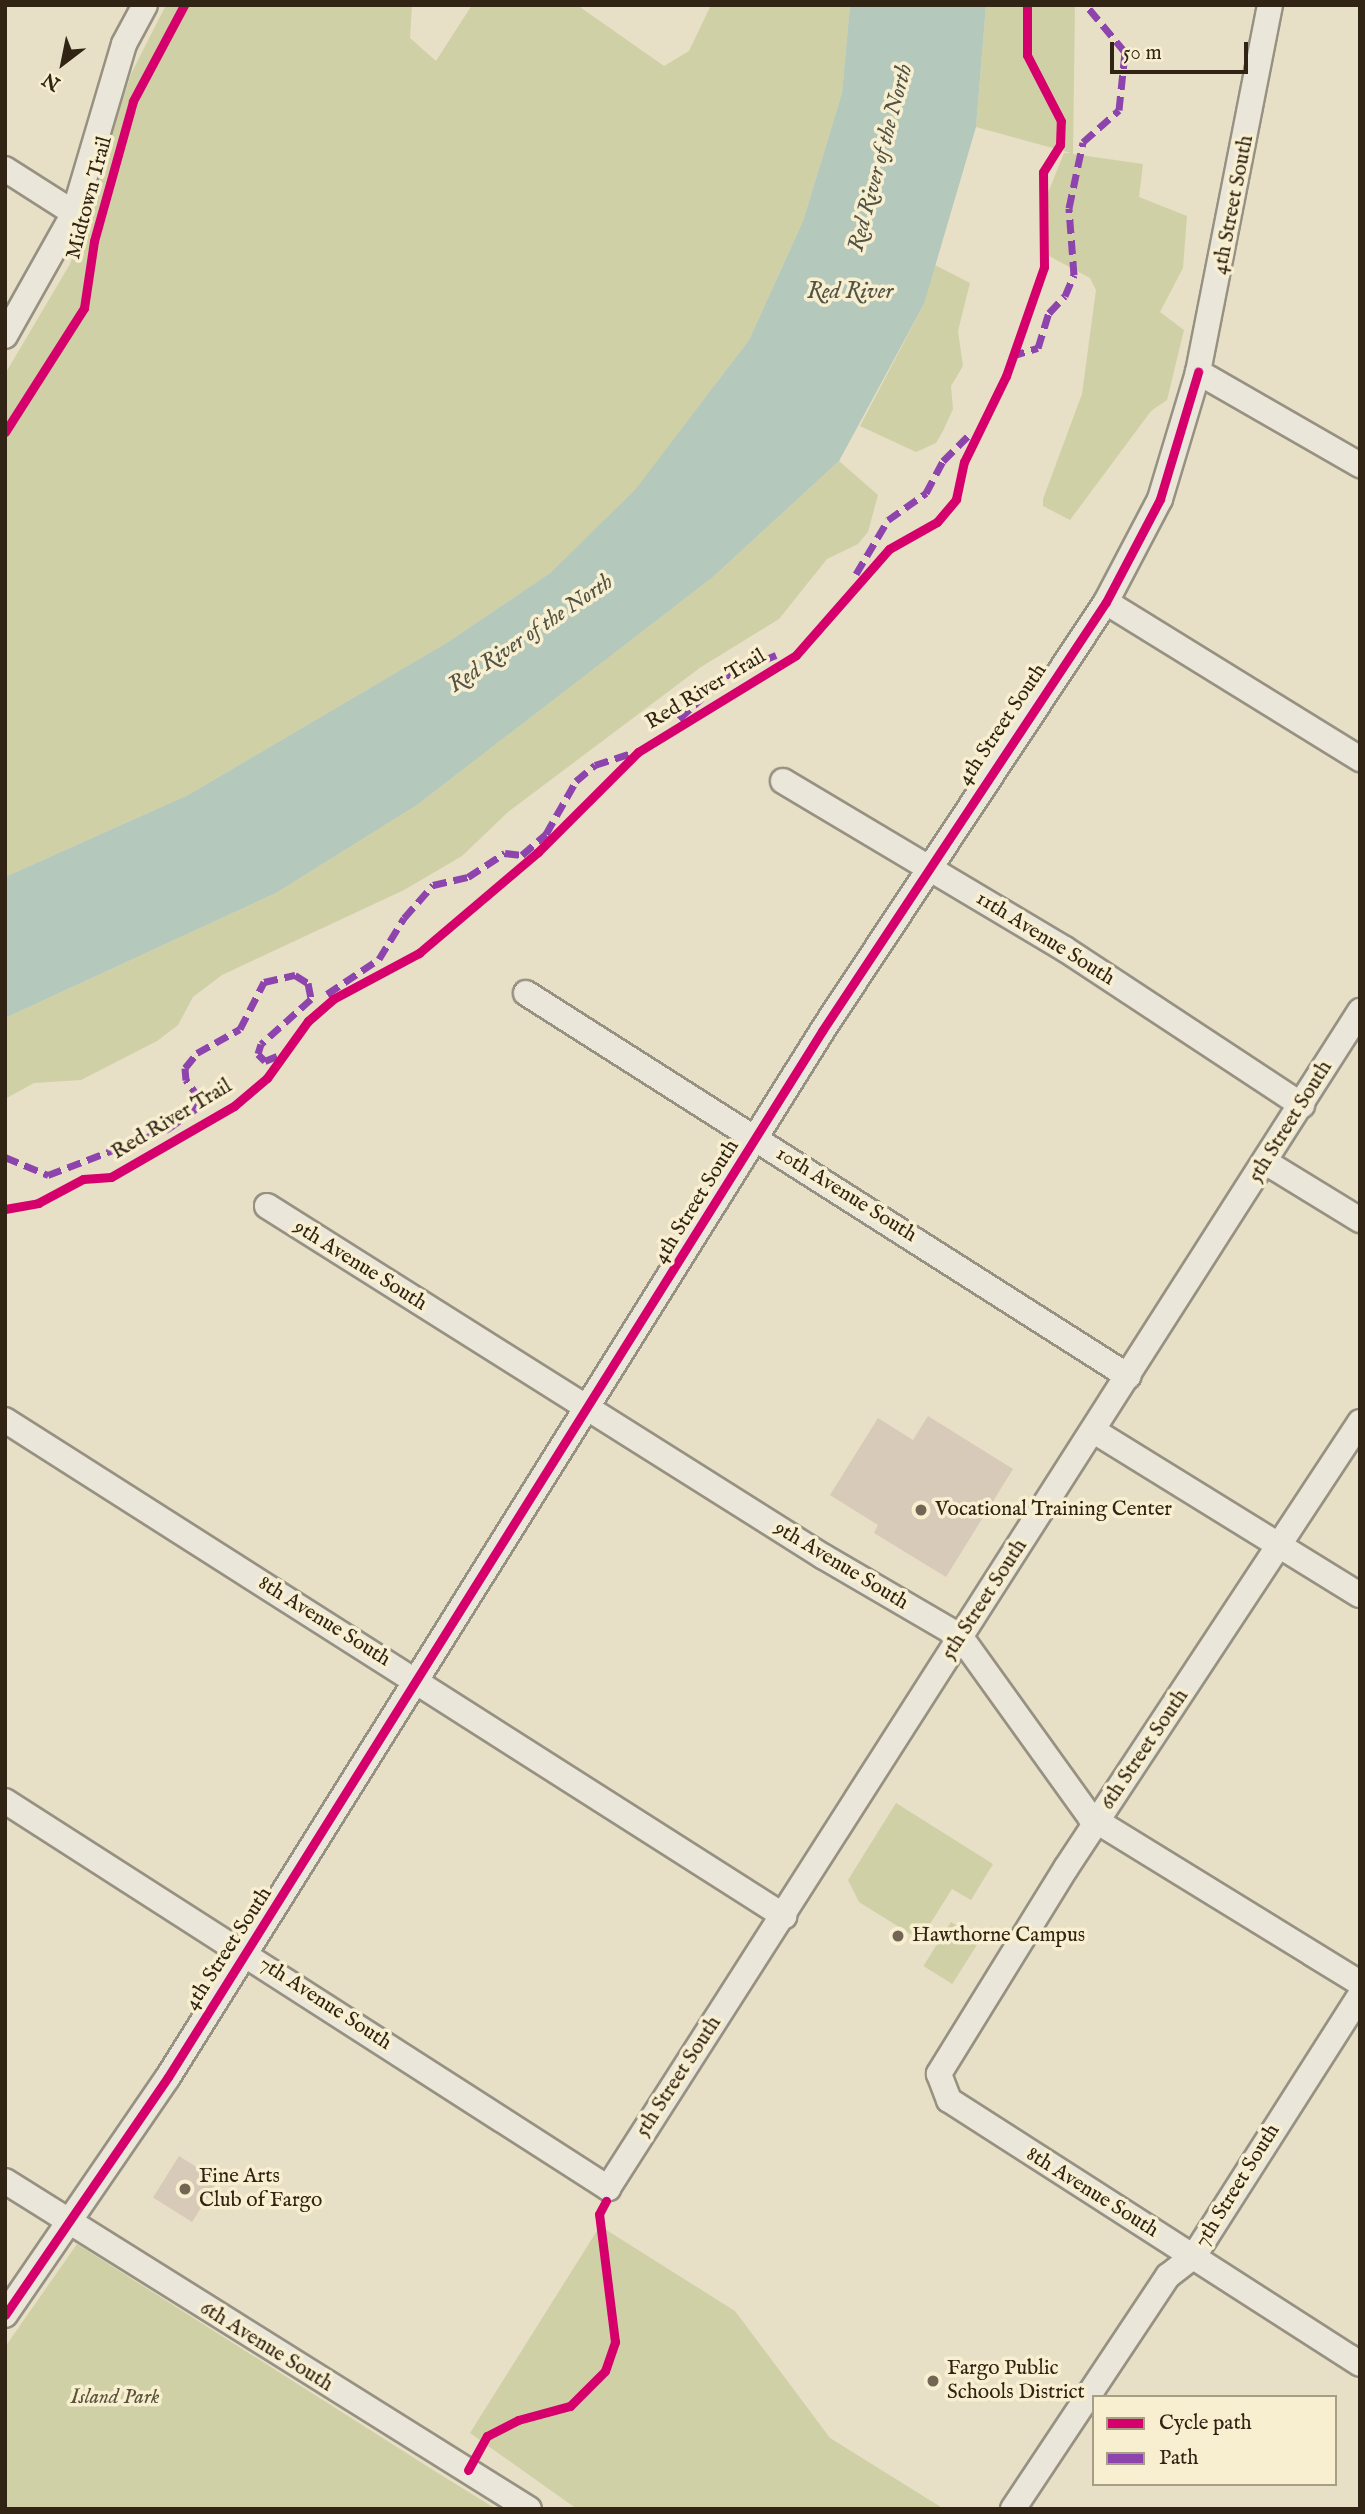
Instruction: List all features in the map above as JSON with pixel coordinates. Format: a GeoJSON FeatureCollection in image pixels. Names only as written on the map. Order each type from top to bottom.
{"type":"FeatureCollection","features":[{"type":"Feature","properties":{"kind":"street"},"geometry":{"type":"LineString","coordinates":[[5,336],[74,213],[121,54],[145,5]]}},
{"type":"Feature","properties":{"kind":"street","name":"4th Street South"},"geometry":{"type":"LineString","coordinates":[[5,2315],[247,1953],[419,1683],[757,1138],[929,868],[1106,602],[1160,499],[1198,372],[1256,93],[1268,13]]}},
{"type":"Feature","properties":{"kind":"street"},"geometry":{"type":"LineString","coordinates":[[5,169],[74,213]]}},
{"type":"Feature","properties":{"kind":"street"},"geometry":{"type":"LineString","coordinates":[[1198,372],[1360,465]]}},
{"type":"Feature","properties":{"kind":"street"},"geometry":{"type":"LineString","coordinates":[[1106,602],[1360,760]]}},
{"type":"Feature","properties":{"kind":"street","name":"11th Avenue South"},"geometry":{"type":"LineString","coordinates":[[783,781],[1065,949],[1302,1105]]}},
{"type":"Feature","properties":{"kind":"street","name":"10th Avenue South"},"geometry":{"type":"LineString","coordinates":[[526,993],[1128,1376]]}},
{"type":"Feature","properties":{"kind":"street","name":"5th Street South"},"geometry":{"type":"LineString","coordinates":[[608,2188],[784,1916],[960,1636],[1267,1163],[1360,1011]]}},
{"type":"Feature","properties":{"kind":"street"},"geometry":{"type":"LineString","coordinates":[[1267,1163],[1360,1220]]}},
{"type":"Feature","properties":{"kind":"street","name":"9th Avenue South"},"geometry":{"type":"LineString","coordinates":[[267,1206],[824,1557],[960,1636],[1097,1821],[1360,1983]]}},
{"type":"Feature","properties":{"kind":"street","name":"8th Avenue South"},"geometry":{"type":"LineString","coordinates":[[5,1420],[784,1916]]}},
{"type":"Feature","properties":{"kind":"street","name":"6th Street South"},"geometry":{"type":"LineString","coordinates":[[939,2082],[941,2065],[1097,1821],[1282,1546],[1360,1422]]}},
{"type":"Feature","properties":{"kind":"street"},"geometry":{"type":"LineString","coordinates":[[1094,1431],[1360,1595]]}},
{"type":"Feature","properties":{"kind":"street","name":"7th Avenue South"},"geometry":{"type":"LineString","coordinates":[[5,1801],[247,1953],[608,2188]]}},
{"type":"Feature","properties":{"kind":"street","name":"7th Street South"},"geometry":{"type":"LineString","coordinates":[[1013,2509],[1168,2276],[1194,2256],[1360,1995]]}},
{"type":"Feature","properties":{"kind":"street","name":"8th Avenue South"},"geometry":{"type":"LineString","coordinates":[[939,2082],[950,2100],[1011,2142],[1360,2364]]}},
{"type":"Feature","properties":{"kind":"street","name":"6th Avenue South"},"geometry":{"type":"LineString","coordinates":[[5,2181],[529,2509]]}},
{"type":"Feature","properties":{"kind":"green space"},"geometry":{"type":"Polygon","coordinates":[[[166,5],[412,5],[410,38],[436,61],[472,5],[577,5],[664,66],[689,51],[711,5],[850,5],[842,93],[803,221],[749,340],[635,491],[550,573],[448,642],[188,795],[5,877],[5,374],[70,264],[131,74],[166,5]]]}},
{"type":"Feature","properties":{"kind":"green space"},"geometry":{"type":"Polygon","coordinates":[[[986,5],[1075,5],[1073,154],[1143,164],[1139,197],[1187,216],[1183,268],[1160,312],[1184,330],[1167,400],[1151,411],[1070,520],[1043,506],[1043,499],[1082,394],[1096,290],[1090,278],[1049,256],[1048,193],[1064,153],[1071,153],[976,127],[986,5]]]}},
{"type":"Feature","properties":{"kind":"green space"},"geometry":{"type":"Polygon","coordinates":[[[933,264],[970,283],[958,331],[963,366],[951,386],[953,409],[943,431],[936,443],[916,452],[860,426],[924,304],[933,264]]]}},
{"type":"Feature","properties":{"kind":"green space"},"geometry":{"type":"Polygon","coordinates":[[[839,461],[878,495],[868,532],[858,544],[827,559],[779,619],[701,667],[508,812],[462,856],[404,890],[222,975],[193,997],[178,1025],[157,1041],[81,1080],[34,1083],[5,1099],[5,1018],[276,893],[417,805],[713,577],[839,461]]]}},
{"type":"Feature","properties":{"kind":"green space"},"geometry":{"type":"Polygon","coordinates":[[[896,1803],[993,1864],[971,1900],[952,1889],[920,1940],[859,1902],[848,1880],[896,1803]]]}},
{"type":"Feature","properties":{"kind":"green space"},"geometry":{"type":"Polygon","coordinates":[[[951,1922],[980,1940],[952,1984],[923,1966],[951,1922]]]}},
{"type":"Feature","properties":{"kind":"green space"},"geometry":{"type":"Polygon","coordinates":[[[600,2226],[735,2311],[830,2438],[944,2509],[577,2509],[470,2433],[600,2226]]]}},
{"type":"Feature","properties":{"kind":"green space","name":"Island Park"},"geometry":{"type":"Polygon","coordinates":[[[77,2244],[496,2509],[5,2509],[5,2347],[77,2244]]]}},
{"type":"Feature","properties":{"kind":"water","name":"Red River"},"geometry":{"type":"Polygon","coordinates":[[[850,5],[986,5],[976,127],[924,304],[839,461],[713,577],[417,805],[276,893],[5,1018],[5,877],[188,795],[448,642],[550,573],[635,490],[749,340],[803,221],[842,93],[850,5]]]}},
{"type":"Feature","properties":{"kind":"building","name":"Vocational Training Center"},"geometry":{"type":"Polygon","coordinates":[[[928,1416],[1013,1469],[946,1577],[874,1533],[878,1525],[830,1495],[878,1418],[913,1440],[928,1416]]]}},
{"type":"Feature","properties":{"kind":"building","name":"Fine Arts Club of Fargo"},"geometry":{"type":"Polygon","coordinates":[[[179,2156],[218,2180],[192,2222],[153,2198],[179,2156]]]}},
{"type":"Feature","properties":{"kind":"marked path"},"geometry":{"type":"LineString","coordinates":[[1011,356],[1038,348],[1049,313],[1065,296],[1074,275],[1069,208],[1083,142],[1119,110],[1125,52],[1086,5]]}},
{"type":"Feature","properties":{"kind":"marked path"},"geometry":{"type":"LineString","coordinates":[[856,574],[888,520],[926,493],[943,461],[968,436]]}},
{"type":"Feature","properties":{"kind":"marked path"},"geometry":{"type":"LineString","coordinates":[[679,719],[727,675],[776,655]]}},
{"type":"Feature","properties":{"kind":"marked path"},"geometry":{"type":"LineString","coordinates":[[327,994],[379,959],[404,918],[433,885],[468,877],[505,853],[522,855],[546,834],[576,781],[595,765],[632,753]]}},
{"type":"Feature","properties":{"kind":"marked path"},"geometry":{"type":"LineString","coordinates":[[5,1157],[48,1175],[168,1129],[196,1109],[200,1099],[186,1080],[185,1068],[197,1053],[240,1029],[264,982],[295,975],[308,983],[311,999],[261,1044],[258,1054],[265,1061],[277,1056]]}},
{"type":"Feature","properties":{"kind":"cycle path","name":"Midtown Trail"},"geometry":{"type":"LineString","coordinates":[[5,432],[84,308],[94,241],[133,101],[184,5]]}},
{"type":"Feature","properties":{"kind":"cycle path","name":"Red River Trail"},"geometry":{"type":"LineString","coordinates":[[5,1209],[38,1203],[83,1179],[111,1177],[234,1106],[267,1078],[308,1021],[333,999],[419,953],[538,852],[638,752],[796,655],[889,549],[937,522],[956,499],[964,462],[1006,376],[1044,267],[1043,172],[1060,145],[1061,121],[1027,55],[1027,5]]}},
{"type":"Feature","properties":{"kind":"cycle path"},"geometry":{"type":"LineString","coordinates":[[5,2315],[168,2077],[822,1031],[1106,602],[1160,499],[1198,372]]}},
{"type":"Feature","properties":{"kind":"cycle path"},"geometry":{"type":"LineString","coordinates":[[468,2470],[487,2436],[518,2420],[570,2406],[605,2371],[615,2342],[599,2214],[606,2201]]}},
{"type":"Feature","properties":{"kind":"place","name":"Vocational Training Center"},"geometry":{"type":"Point","coordinates":[921,1510]}},
{"type":"Feature","properties":{"kind":"place","name":"Hawthorne Campus"},"geometry":{"type":"Point","coordinates":[898,1936]}},
{"type":"Feature","properties":{"kind":"place","name":"Fine Arts Club of Fargo"},"geometry":{"type":"Point","coordinates":[185,2189]}},
{"type":"Feature","properties":{"kind":"place","name":"Fargo Public Schools District"},"geometry":{"type":"Point","coordinates":[933,2381]}},
{"type":"Feature","properties":{"kind":"water label","name":"Red River of the North"},"geometry":{"type":"Point","coordinates":[881,158]}},
{"type":"Feature","properties":{"kind":"water label","name":"Red River of the North"},"geometry":{"type":"Point","coordinates":[531,634]}}]}
